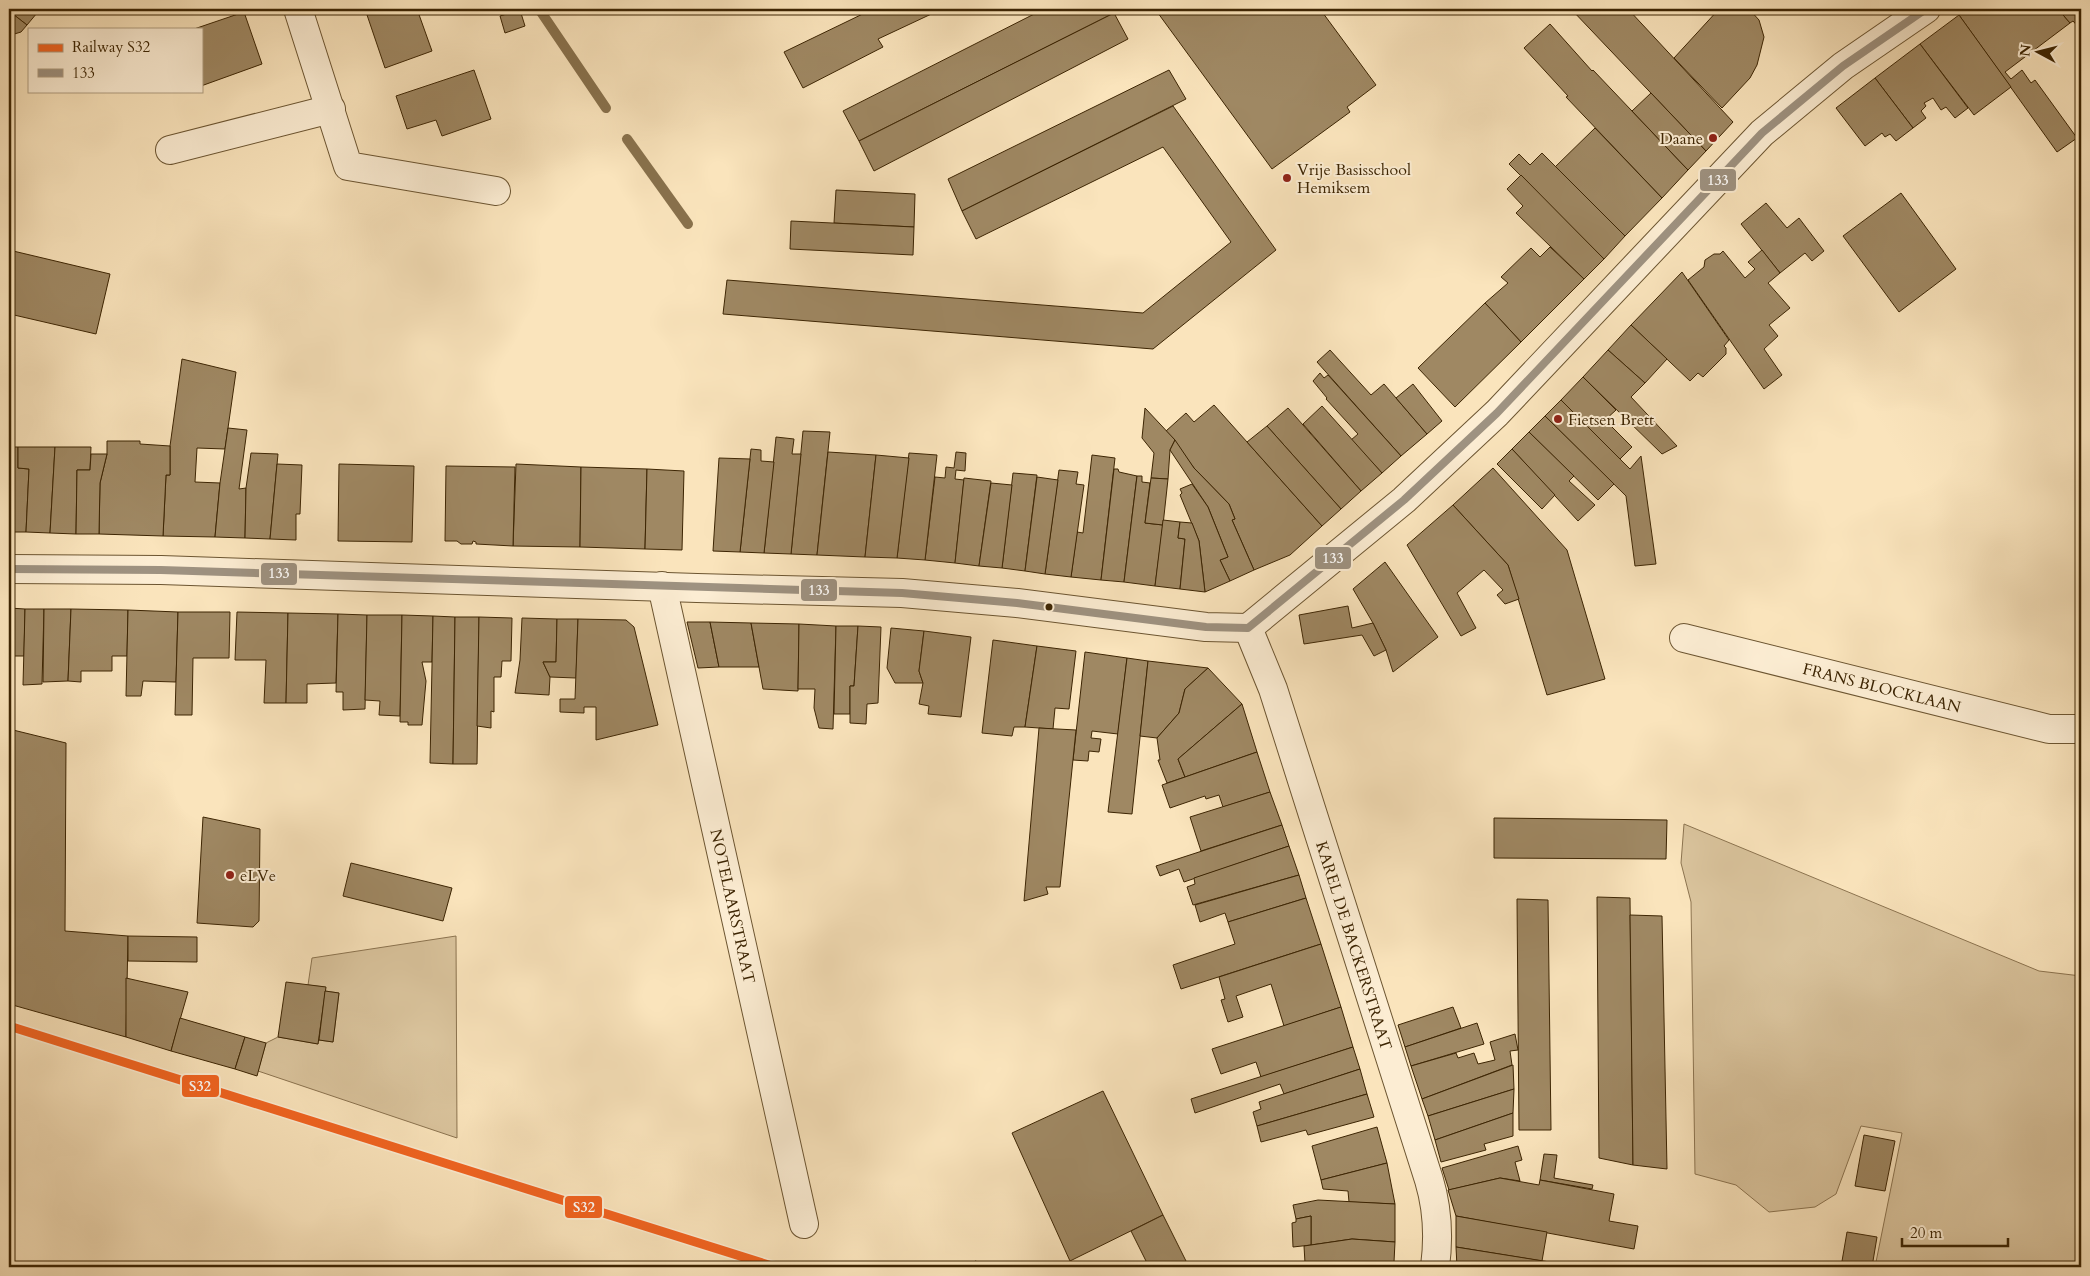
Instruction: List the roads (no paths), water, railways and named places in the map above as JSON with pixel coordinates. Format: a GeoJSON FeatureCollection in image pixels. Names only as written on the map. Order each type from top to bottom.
{"type":"FeatureCollection","features":[{"type":"Feature","properties":{"kind":"street"},"geometry":{"type":"LineString","coordinates":[[298,9],[348,166],[496,191]]}},
{"type":"Feature","properties":{"kind":"street"},"geometry":{"type":"LineString","coordinates":[[9,569],[161,570],[902,593],[1017,603],[1206,627],[1248,628],[1404,500],[1497,413],[1762,133],[1843,66],[1926,9]]}},
{"type":"Feature","properties":{"kind":"street"},"geometry":{"type":"LineString","coordinates":[[170,150],[331,108]]}},
{"type":"Feature","properties":{"kind":"street","name":"NOTELAARSTRAAT"},"geometry":{"type":"LineString","coordinates":[[662,586],[804,1224]]}},
{"type":"Feature","properties":{"kind":"street","name":"KAREL DE BACKERSTRAAT"},"geometry":{"type":"LineString","coordinates":[[1248,628],[1273,689],[1429,1180],[1436,1204],[1438,1240],[1435,1267]]}},
{"type":"Feature","properties":{"kind":"street","name":"FRANS BLOCKLAAN"},"geometry":{"type":"LineString","coordinates":[[1684,638],[2049,729],[2081,730]]}},
{"type":"Feature","properties":{"kind":"waterway"},"geometry":{"type":"LineString","coordinates":[[539,9],[606,108]]}},
{"type":"Feature","properties":{"kind":"waterway"},"geometry":{"type":"LineString","coordinates":[[627,139],[688,224]]}},
{"type":"Feature","properties":{"kind":"rail line","name":"S32"},"geometry":{"type":"LineString","coordinates":[[9,1026],[775,1267]]}},
{"type":"Feature","properties":{"kind":"place","name":"Daane"},"geometry":{"type":"Point","coordinates":[1713,138]}},
{"type":"Feature","properties":{"kind":"place","name":"Vrije Basisschool Hemiksem"},"geometry":{"type":"Point","coordinates":[1287,178]}},
{"type":"Feature","properties":{"kind":"place","name":"Fietsen Brett"},"geometry":{"type":"Point","coordinates":[1558,419]}},
{"type":"Feature","properties":{"kind":"place","name":"eLVe"},"geometry":{"type":"Point","coordinates":[230,875]}}]}
